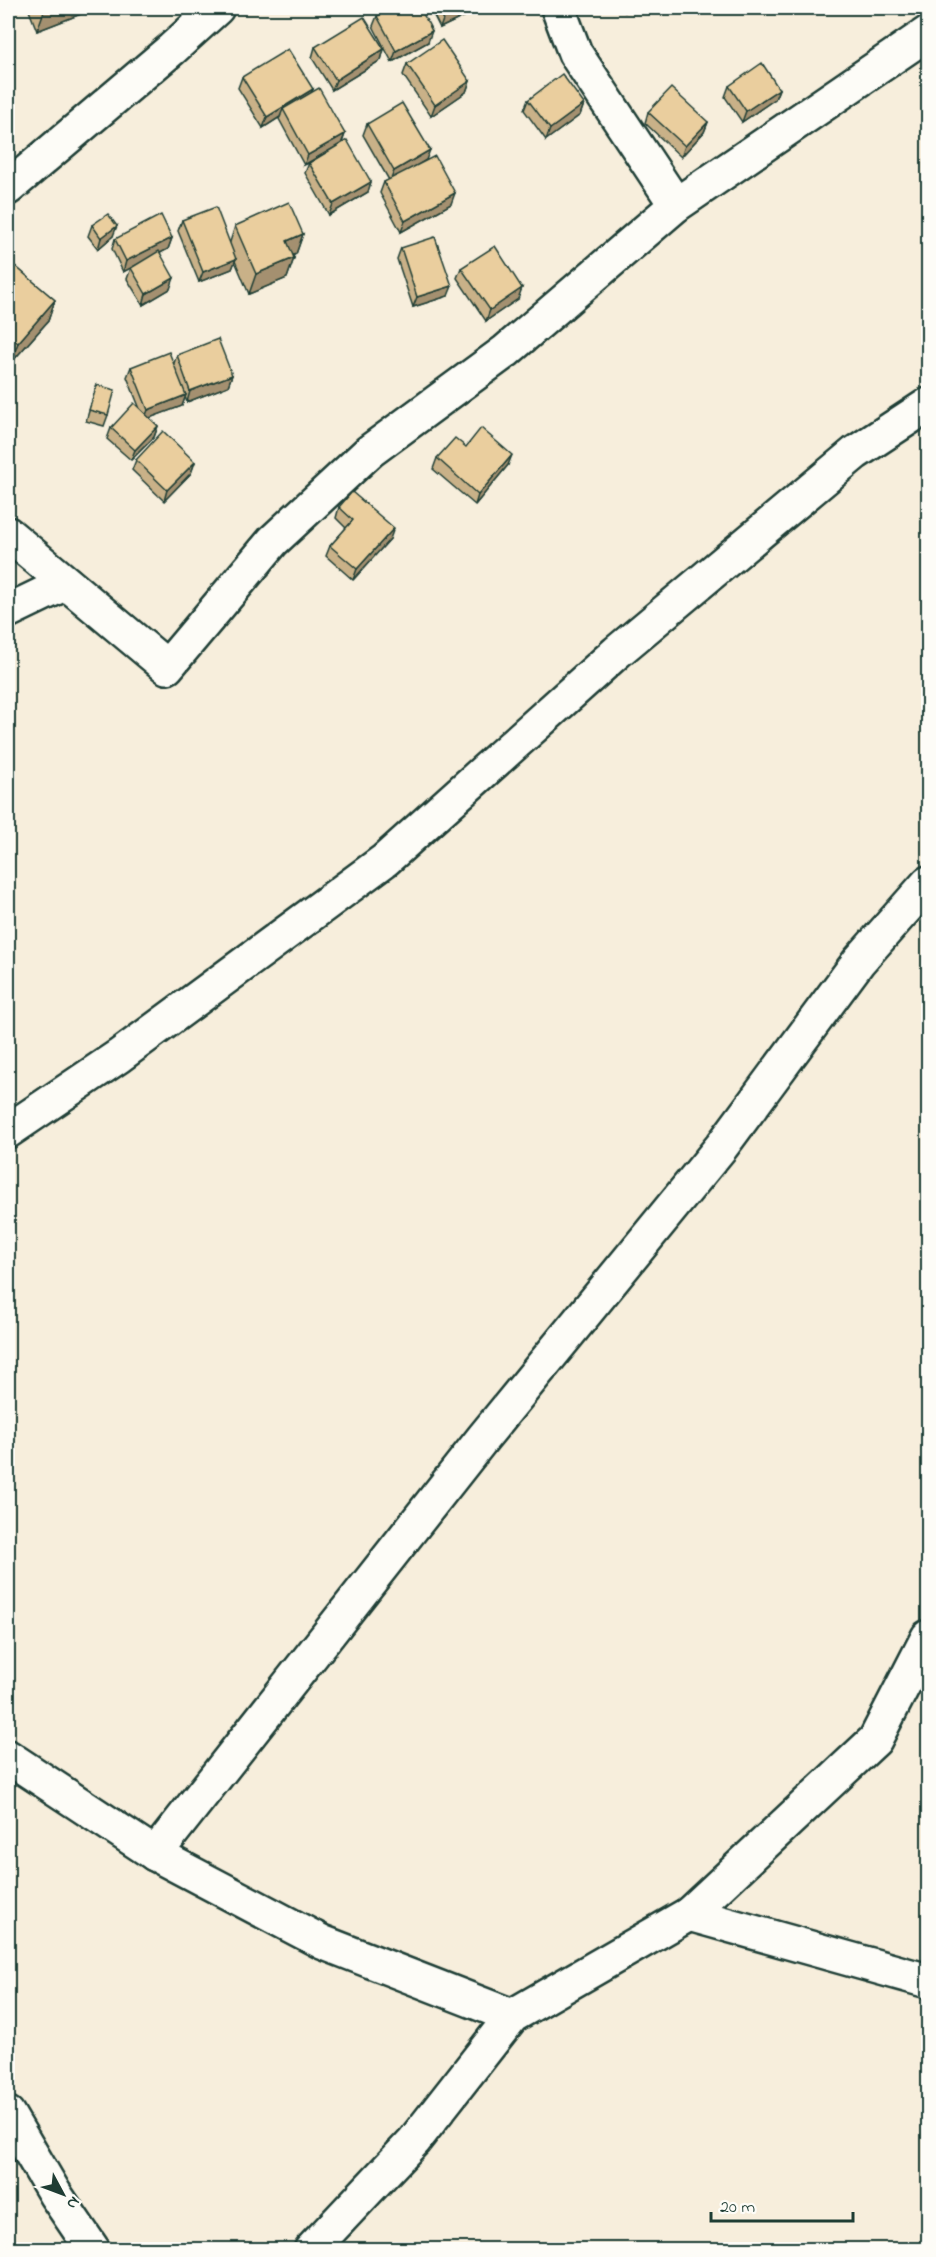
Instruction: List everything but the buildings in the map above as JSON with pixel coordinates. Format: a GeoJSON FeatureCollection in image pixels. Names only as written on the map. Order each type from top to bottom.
{"type":"FeatureCollection","features":[{"type":"Feature","properties":{"kind":"street"},"geometry":{"type":"LineString","coordinates":[[8,188],[217,8]]}},
{"type":"Feature","properties":{"kind":"street"},"geometry":{"type":"LineString","coordinates":[[558,8],[574,54],[676,205]]}},
{"type":"Feature","properties":{"kind":"street"},"geometry":{"type":"LineString","coordinates":[[8,534],[167,668],[273,541],[362,458],[506,351],[676,205],[928,33]]}},
{"type":"Feature","properties":{"kind":"street"},"geometry":{"type":"LineString","coordinates":[[8,1131],[119,1056],[385,860],[617,652],[855,453],[928,405]]}},
{"type":"Feature","properties":{"kind":"street"},"geometry":{"type":"LineString","coordinates":[[8,611],[66,583]]}},
{"type":"Feature","properties":{"kind":"street"},"geometry":{"type":"LineString","coordinates":[[155,1854],[483,1438],[722,1146],[859,961],[928,883]]}},
{"type":"Feature","properties":{"kind":"street"},"geometry":{"type":"LineString","coordinates":[[311,2250],[414,2141],[512,2016],[689,1914],[875,1740],[928,1637]]}},
{"type":"Feature","properties":{"kind":"street"},"geometry":{"type":"LineString","coordinates":[[8,1757],[155,1854],[322,1942],[512,2016]]}},
{"type":"Feature","properties":{"kind":"street"},"geometry":{"type":"LineString","coordinates":[[689,1914],[928,1981]]}},
{"type":"Feature","properties":{"kind":"street"},"geometry":{"type":"LineString","coordinates":[[8,2114],[55,2194],[93,2250]]}}]}
